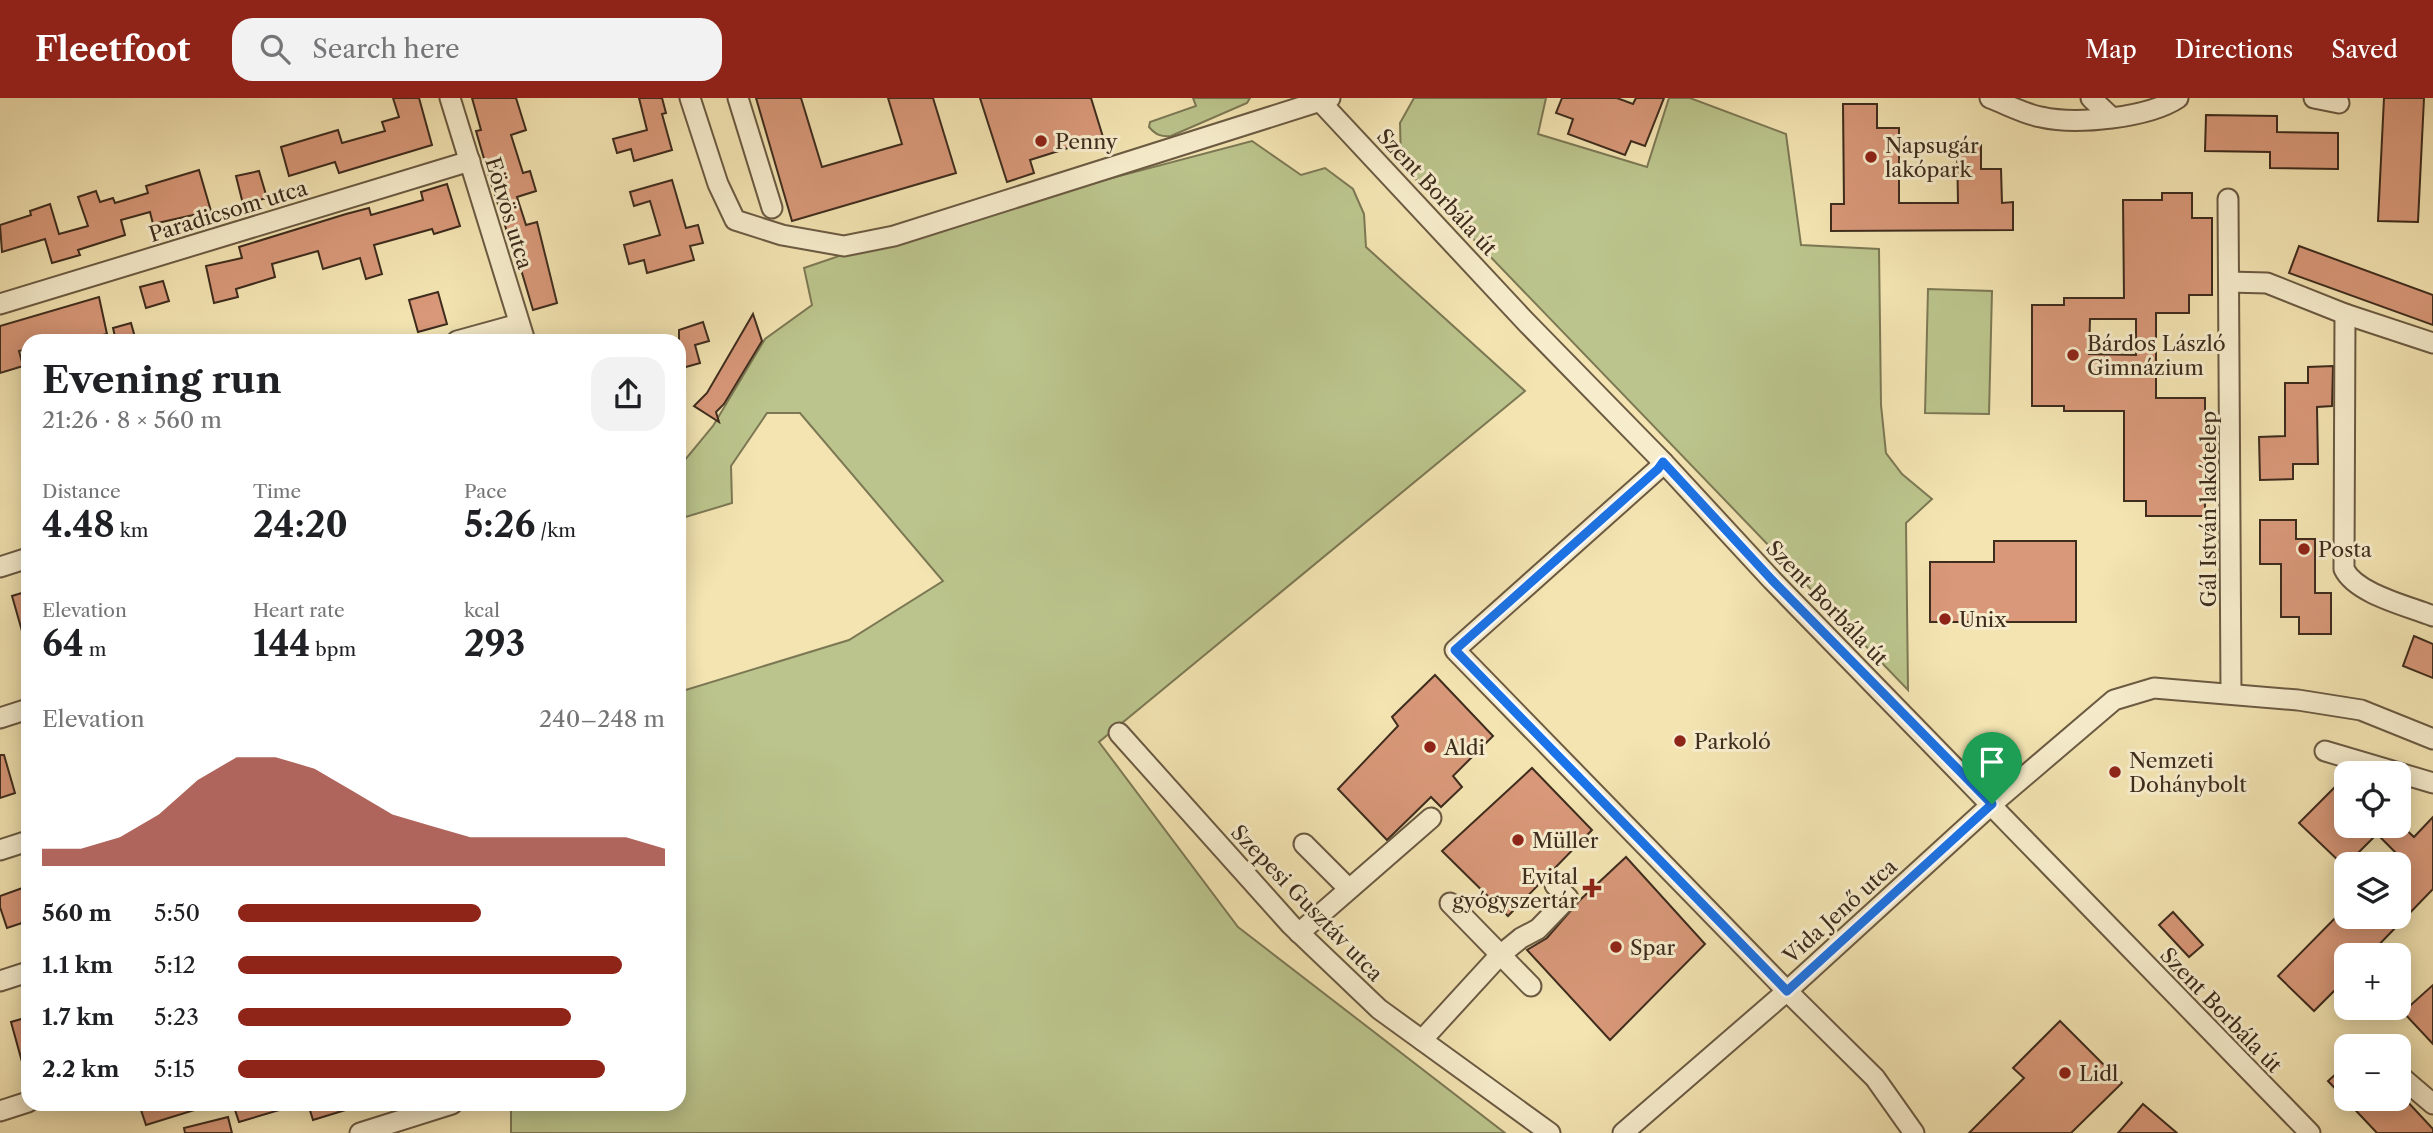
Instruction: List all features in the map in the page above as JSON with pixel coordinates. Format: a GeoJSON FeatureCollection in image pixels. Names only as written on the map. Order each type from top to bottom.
{"type":"FeatureCollection","features":[{"type":"Feature","properties":{"kind":"street","name":"Eötvös utca"},"geometry":{"type":"LineString","coordinates":[[450,98],[522,332]]}},
{"type":"Feature","properties":{"kind":"street"},"geometry":{"type":"LineString","coordinates":[[690,98],[718,184],[735,220],[782,235],[844,246],[894,236],[1322,99]]}},
{"type":"Feature","properties":{"kind":"street"},"geometry":{"type":"LineString","coordinates":[[738,98],[772,208]]}},
{"type":"Feature","properties":{"kind":"street"},"geometry":{"type":"LineString","coordinates":[[1990,98],[2040,117],[2066,120],[2111,117],[2152,110],[2178,98]]}},
{"type":"Feature","properties":{"kind":"street"},"geometry":{"type":"LineString","coordinates":[[2091,98],[2111,117]]}},
{"type":"Feature","properties":{"kind":"street"},"geometry":{"type":"LineString","coordinates":[[2315,98],[2339,103]]}},
{"type":"Feature","properties":{"kind":"street","name":"Szent Borbála út"},"geometry":{"type":"LineString","coordinates":[[1322,99],[1536,332],[1663,462],[1772,580],[2308,1132]]}},
{"type":"Feature","properties":{"kind":"street","name":"Paradicsom utca"},"geometry":{"type":"LineString","coordinates":[[0,303],[470,161]]}},
{"type":"Feature","properties":{"kind":"street","name":"Gál István lakótelep"},"geometry":{"type":"LineString","coordinates":[[2228,199],[2231,693]]}},
{"type":"Feature","properties":{"kind":"street"},"geometry":{"type":"LineString","coordinates":[[2230,282],[2267,283],[2345,314],[2433,343]]}},
{"type":"Feature","properties":{"kind":"street"},"geometry":{"type":"LineString","coordinates":[[2345,314],[2344,569],[2348,577],[2369,592],[2433,616]]}},
{"type":"Feature","properties":{"kind":"street"},"geometry":{"type":"LineString","coordinates":[[1663,462],[1455,650],[1875,1078],[1914,1133]]}},
{"type":"Feature","properties":{"kind":"street"},"geometry":{"type":"LineString","coordinates":[[0,566],[21,560]]}},
{"type":"Feature","properties":{"kind":"street","name":"Vida Jenő utca"},"geometry":{"type":"LineString","coordinates":[[1623,1133],[1787,991],[1992,804],[2114,700],[2154,688],[2231,693],[2361,710],[2433,739]]}},
{"type":"Feature","properties":{"kind":"street"},"geometry":{"type":"LineString","coordinates":[[0,718],[21,711]]}},
{"type":"Feature","properties":{"kind":"street","name":"Szepesi Gusztáv utca"},"geometry":{"type":"LineString","coordinates":[[1119,733],[1299,933],[1379,1009],[1550,1133]]}},
{"type":"Feature","properties":{"kind":"street"},"geometry":{"type":"LineString","coordinates":[[2325,751],[2433,783]]}},
{"type":"Feature","properties":{"kind":"street"},"geometry":{"type":"LineString","coordinates":[[1299,933],[1431,818]]}},
{"type":"Feature","properties":{"kind":"street"},"geometry":{"type":"LineString","coordinates":[[0,850],[21,843]]}},
{"type":"Feature","properties":{"kind":"street"},"geometry":{"type":"LineString","coordinates":[[1304,844],[1349,889]]}},
{"type":"Feature","properties":{"kind":"street"},"geometry":{"type":"LineString","coordinates":[[1422,1040],[1499,956],[1521,938],[1538,929],[1568,898],[1555,885]]}},
{"type":"Feature","properties":{"kind":"street"},"geometry":{"type":"LineString","coordinates":[[1450,903],[1531,986]]}},
{"type":"Feature","properties":{"kind":"street"},"geometry":{"type":"LineString","coordinates":[[0,981],[21,974]]}},
{"type":"Feature","properties":{"kind":"street"},"geometry":{"type":"LineString","coordinates":[[2411,1085],[2433,1104]]}},
{"type":"Feature","properties":{"kind":"street"},"geometry":{"type":"LineString","coordinates":[[0,1111],[21,1104]]}},
{"type":"Feature","properties":{"kind":"street"},"geometry":{"type":"LineString","coordinates":[[360,1133],[430,1111]]}},
{"type":"Feature","properties":{"kind":"green space"},"geometry":{"type":"Polygon","coordinates":[[[1193,98],[1250,98],[1247,103],[1171,136],[1159,135],[1149,127],[1150,122],[1196,106],[1193,98]]]}},
{"type":"Feature","properties":{"kind":"green space"},"geometry":{"type":"Polygon","coordinates":[[[1414,98],[1546,98],[1538,134],[1647,167],[1669,98],[1690,98],[1786,134],[1801,245],[1879,249],[1881,405],[1886,453],[1902,474],[1932,499],[1906,523],[1908,690],[1401,164],[1400,123],[1414,98]]]}},
{"type":"Feature","properties":{"kind":"green space"},"geometry":{"type":"Polygon","coordinates":[[[1252,141],[1301,175],[1325,168],[1353,189],[1364,214],[1366,247],[1525,391],[1099,742],[1238,927],[1505,1133],[511,1133],[511,1111],[686,1111],[686,690],[849,640],[943,581],[800,413],[767,413],[731,466],[732,503],[686,517],[686,459],[713,426],[765,339],[812,305],[804,268],[915,230],[1252,141]]]}},
{"type":"Feature","properties":{"kind":"green space"},"geometry":{"type":"Polygon","coordinates":[[[1928,289],[1992,291],[1989,414],[1925,413],[1928,289]]]}},
{"type":"Feature","properties":{"kind":"building"},"geometry":{"type":"Polygon","coordinates":[[[393,98],[419,98],[432,145],[339,173],[335,162],[289,176],[281,147],[338,130],[342,143],[385,131],[382,122],[399,117],[393,98]]]}},
{"type":"Feature","properties":{"kind":"building"},"geometry":{"type":"Polygon","coordinates":[[[472,98],[516,98],[526,130],[511,135],[523,173],[530,171],[536,191],[517,197],[526,225],[537,222],[557,303],[533,310],[476,131],[481,130],[472,98]]]}},
{"type":"Feature","properties":{"kind":"building"},"geometry":{"type":"Polygon","coordinates":[[[639,98],[662,98],[666,113],[662,114],[672,150],[634,161],[631,149],[617,153],[613,139],[647,130],[639,98]]]}},
{"type":"Feature","properties":{"kind":"building"},"geometry":{"type":"Polygon","coordinates":[[[756,98],[801,98],[822,167],[902,144],[888,98],[933,98],[956,173],[792,221],[756,98]]]}},
{"type":"Feature","properties":{"kind":"building","name":"Penny"},"geometry":{"type":"Polygon","coordinates":[[[980,98],[1091,98],[1103,137],[1030,160],[1034,173],[1007,182],[980,98]]]}},
{"type":"Feature","properties":{"kind":"building"},"geometry":{"type":"Polygon","coordinates":[[[1562,98],[1617,98],[1633,104],[1636,98],[1664,98],[1645,146],[1631,141],[1625,155],[1568,134],[1573,119],[1556,113],[1562,98]]]}},
{"type":"Feature","properties":{"kind":"building"},"geometry":{"type":"Polygon","coordinates":[[[2384,98],[2424,98],[2418,222],[2378,221],[2384,98]]]}},
{"type":"Feature","properties":{"kind":"building","name":"Napsugár lakópark"},"geometry":{"type":"Polygon","coordinates":[[[1843,104],[1877,104],[1877,128],[1899,128],[1899,203],[1958,203],[1957,145],[1981,145],[1981,169],[2001,169],[2002,203],[2013,202],[2013,230],[1831,231],[1831,204],[1844,204],[1843,104]]]}},
{"type":"Feature","properties":{"kind":"building"},"geometry":{"type":"Polygon","coordinates":[[[2206,115],[2277,116],[2277,132],[2338,133],[2338,169],[2270,168],[2270,152],[2205,151],[2206,115]]]}},
{"type":"Feature","properties":{"kind":"building"},"geometry":{"type":"Polygon","coordinates":[[[199,170],[211,211],[153,224],[150,212],[121,220],[125,235],[78,250],[80,255],[52,263],[45,239],[2,252],[0,225],[31,215],[30,211],[50,204],[59,234],[88,226],[78,197],[96,191],[100,202],[113,198],[115,203],[148,193],[146,186],[199,170]]]}},
{"type":"Feature","properties":{"kind":"building"},"geometry":{"type":"Polygon","coordinates":[[[259,171],[267,198],[243,204],[236,176],[259,171]]]}},
{"type":"Feature","properties":{"kind":"building"},"geometry":{"type":"Polygon","coordinates":[[[672,180],[686,228],[698,225],[703,243],[690,246],[694,260],[647,273],[644,260],[629,264],[624,245],[660,235],[650,201],[634,206],[630,192],[672,180]]]}},
{"type":"Feature","properties":{"kind":"building"},"geometry":{"type":"Polygon","coordinates":[[[447,184],[460,226],[434,234],[432,229],[374,245],[382,274],[366,279],[360,258],[323,269],[318,251],[272,264],[275,277],[236,289],[238,297],[214,303],[206,266],[242,258],[239,247],[369,208],[371,215],[423,200],[421,192],[447,184]]]}},
{"type":"Feature","properties":{"kind":"building","name":"Bárdos László Gimnázium"},"geometry":{"type":"Polygon","coordinates":[[[2162,193],[2192,193],[2192,218],[2212,218],[2212,295],[2189,295],[2189,313],[2156,313],[2156,398],[2205,398],[2205,516],[2146,516],[2146,501],[2124,501],[2124,411],[2064,411],[2064,406],[2032,406],[2032,305],[2064,305],[2064,298],[2124,298],[2123,200],[2162,200],[2162,193]],[[2090,319],[2089,354],[2136,355],[2136,319],[2090,319]]]}},
{"type":"Feature","properties":{"kind":"building"},"geometry":{"type":"Polygon","coordinates":[[[2299,246],[2433,295],[2433,325],[2289,273],[2299,246]]]}},
{"type":"Feature","properties":{"kind":"building"},"geometry":{"type":"Polygon","coordinates":[[[163,281],[169,301],[146,308],[140,287],[163,281]]]}},
{"type":"Feature","properties":{"kind":"building"},"geometry":{"type":"Polygon","coordinates":[[[438,292],[447,324],[418,332],[409,300],[438,292]]]}},
{"type":"Feature","properties":{"kind":"building"},"geometry":{"type":"Polygon","coordinates":[[[99,297],[107,334],[21,334],[21,367],[0,373],[0,326],[99,297]]]}},
{"type":"Feature","properties":{"kind":"building"},"geometry":{"type":"Polygon","coordinates":[[[753,314],[762,341],[724,404],[716,412],[719,422],[694,406],[707,393],[753,314]]]}},
{"type":"Feature","properties":{"kind":"building"},"geometry":{"type":"Polygon","coordinates":[[[703,322],[709,341],[695,345],[700,363],[686,367],[686,334],[679,334],[679,330],[703,322]]]}},
{"type":"Feature","properties":{"kind":"building"},"geometry":{"type":"Polygon","coordinates":[[[131,323],[134,334],[114,334],[113,328],[131,323]]]}},
{"type":"Feature","properties":{"kind":"building"},"geometry":{"type":"Polygon","coordinates":[[[2333,366],[2332,406],[2317,407],[2318,464],[2293,464],[2293,479],[2260,480],[2259,437],[2285,436],[2285,383],[2308,383],[2308,367],[2333,366]]]}},
{"type":"Feature","properties":{"kind":"building"},"geometry":{"type":"Polygon","coordinates":[[[2260,520],[2296,520],[2296,539],[2315,539],[2315,593],[2331,593],[2331,634],[2299,634],[2299,617],[2281,617],[2281,564],[2260,564],[2260,520]]]}},
{"type":"Feature","properties":{"kind":"building"},"geometry":{"type":"Polygon","coordinates":[[[1994,541],[2076,541],[2076,622],[1930,622],[1930,562],[1994,562],[1994,541]]]}},
{"type":"Feature","properties":{"kind":"building"},"geometry":{"type":"Polygon","coordinates":[[[21,593],[21,628],[12,596],[21,593]]]}},
{"type":"Feature","properties":{"kind":"building"},"geometry":{"type":"Polygon","coordinates":[[[2414,636],[2433,644],[2433,678],[2403,666],[2414,636]]]}},
{"type":"Feature","properties":{"kind":"building","name":"Aldi"},"geometry":{"type":"Polygon","coordinates":[[[1435,675],[1493,736],[1453,776],[1462,787],[1441,807],[1431,797],[1387,840],[1338,789],[1398,726],[1392,717],[1435,675]]]}},
{"type":"Feature","properties":{"kind":"building"},"geometry":{"type":"Polygon","coordinates":[[[0,755],[4,755],[15,793],[0,798],[0,755]]]}},
{"type":"Feature","properties":{"kind":"building","name":"Müller"},"geometry":{"type":"Polygon","coordinates":[[[1532,768],[1592,830],[1508,916],[1442,851],[1532,768]]]}},
{"type":"Feature","properties":{"kind":"building"},"geometry":{"type":"Polygon","coordinates":[[[2334,788],[2334,838],[2373,838],[2359,852],[2334,852],[2334,856],[2299,823],[2334,788]]]}},
{"type":"Feature","properties":{"kind":"building"},"geometry":{"type":"Polygon","coordinates":[[[2433,817],[2433,889],[2411,912],[2411,852],[2395,852],[2381,838],[2411,838],[2411,834],[2414,837],[2433,817]]]}},
{"type":"Feature","properties":{"kind":"building","name":"Spar"},"geometry":{"type":"Polygon","coordinates":[[[1626,857],[1705,944],[1610,1040],[1527,950],[1547,938],[1580,900],[1626,857]]]}},
{"type":"Feature","properties":{"kind":"building"},"geometry":{"type":"Polygon","coordinates":[[[21,888],[21,923],[7,928],[0,907],[0,896],[21,888]]]}},
{"type":"Feature","properties":{"kind":"building"},"geometry":{"type":"Polygon","coordinates":[[[2173,912],[2203,945],[2189,957],[2159,925],[2173,912]]]}},
{"type":"Feature","properties":{"kind":"building"},"geometry":{"type":"Polygon","coordinates":[[[2334,919],[2334,929],[2394,929],[2381,943],[2334,943],[2334,991],[2314,1011],[2278,976],[2334,919]]]}},
{"type":"Feature","properties":{"kind":"building"},"geometry":{"type":"Polygon","coordinates":[[[2433,985],[2433,1044],[2410,1020],[2411,1005],[2433,985]]]}},
{"type":"Feature","properties":{"kind":"building"},"geometry":{"type":"Polygon","coordinates":[[[21,1019],[21,1058],[11,1022],[21,1019]]]}},
{"type":"Feature","properties":{"kind":"building","name":"Lidl"},"geometry":{"type":"Polygon","coordinates":[[[2060,1021],[2122,1083],[2071,1133],[1969,1133],[2024,1078],[2013,1068],[2060,1021]]]}},
{"type":"Feature","properties":{"kind":"building"},"geometry":{"type":"Polygon","coordinates":[[[2334,1076],[2334,1087],[2328,1081],[2334,1076]]]}},
{"type":"Feature","properties":{"kind":"building"},"geometry":{"type":"Polygon","coordinates":[[[2143,1104],[2177,1133],[2118,1133],[2143,1104]]]}},
{"type":"Feature","properties":{"kind":"building"},"geometry":{"type":"Polygon","coordinates":[[[2411,1105],[2433,1129],[2433,1133],[2377,1133],[2356,1111],[2411,1111],[2411,1105]]]}},
{"type":"Feature","properties":{"kind":"building"},"geometry":{"type":"Polygon","coordinates":[[[141,1111],[191,1111],[146,1125],[141,1111]]]}},
{"type":"Feature","properties":{"kind":"building"},"geometry":{"type":"Polygon","coordinates":[[[235,1111],[276,1111],[239,1122],[235,1111]]]}},
{"type":"Feature","properties":{"kind":"building"},"geometry":{"type":"Polygon","coordinates":[[[310,1111],[342,1111],[313,1120],[310,1111]]]}},
{"type":"Feature","properties":{"kind":"building"},"geometry":{"type":"Polygon","coordinates":[[[228,1117],[232,1133],[185,1133],[184,1128],[228,1117]]]}},
{"type":"Feature","properties":{"kind":"place","name":"Penny"},"geometry":{"type":"Point","coordinates":[1041,141]}},
{"type":"Feature","properties":{"kind":"place","name":"Napsugár lakópark"},"geometry":{"type":"Point","coordinates":[1871,157]}},
{"type":"Feature","properties":{"kind":"place","name":"Bárdos László Gimnázium"},"geometry":{"type":"Point","coordinates":[2073,355]}},
{"type":"Feature","properties":{"kind":"place","name":"Posta"},"geometry":{"type":"Point","coordinates":[2304,549]}},
{"type":"Feature","properties":{"kind":"place","name":"Unix"},"geometry":{"type":"Point","coordinates":[1945,619]}},
{"type":"Feature","properties":{"kind":"place","name":"Parkoló"},"geometry":{"type":"Point","coordinates":[1680,741]}},
{"type":"Feature","properties":{"kind":"place","name":"Aldi"},"geometry":{"type":"Point","coordinates":[1430,747]}},
{"type":"Feature","properties":{"kind":"place","name":"Nemzeti Dohánybolt"},"geometry":{"type":"Point","coordinates":[2115,772]}},
{"type":"Feature","properties":{"kind":"place","name":"Müller"},"geometry":{"type":"Point","coordinates":[1518,840]}},
{"type":"Feature","properties":{"kind":"place","name":"Evital gyógyszertár"},"geometry":{"type":"Point","coordinates":[1592,888]}},
{"type":"Feature","properties":{"kind":"place","name":"Spar"},"geometry":{"type":"Point","coordinates":[1616,947]}},
{"type":"Feature","properties":{"kind":"place","name":"Lidl"},"geometry":{"type":"Point","coordinates":[2065,1073]}},
{"type":"Feature","properties":{"kind":"route"},"geometry":{"type":"LineString","coordinates":[[1663,462],[1772,580],[1992,804],[1787,991],[1455,650],[1663,462]]}}]}
